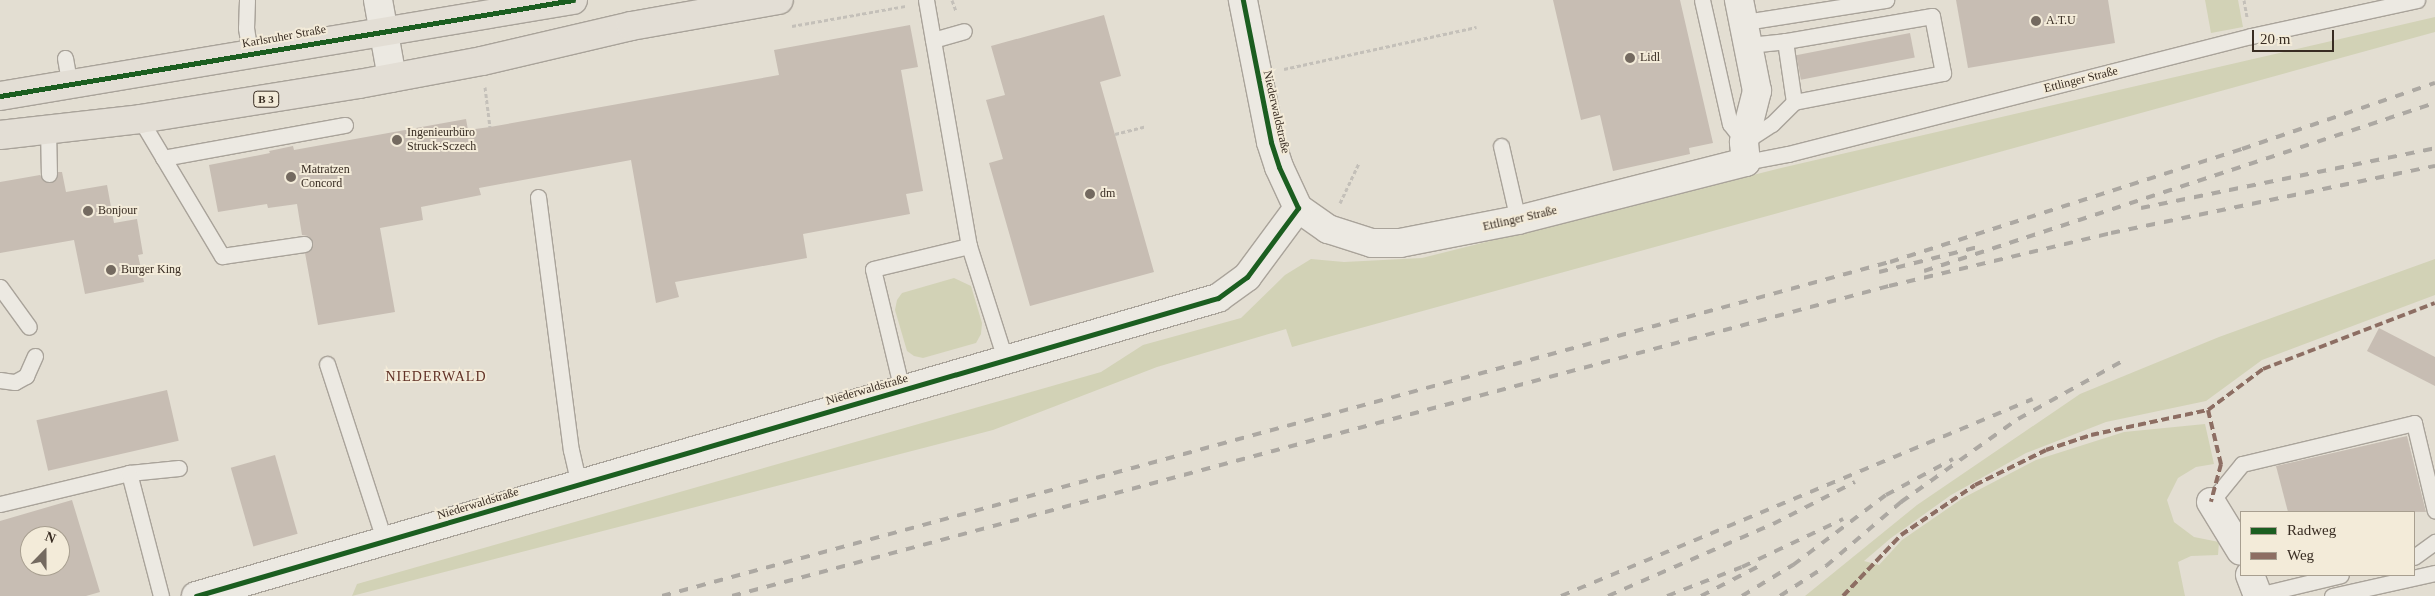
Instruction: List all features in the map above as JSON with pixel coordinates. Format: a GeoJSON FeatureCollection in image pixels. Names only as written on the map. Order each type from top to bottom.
{"type":"FeatureCollection","features":[{"type":"Feature","properties":{"kind":"main road","name":"Karlsruher Straße"},"geometry":{"type":"LineString","coordinates":[[0,96],[383,30],[573,0]]}},
{"type":"Feature","properties":{"kind":"main road","name":"B 3"},"geometry":{"type":"LineString","coordinates":[[0,135],[48,128],[140,119],[392,78],[482,62],[631,26],[779,0]]}},
{"type":"Feature","properties":{"kind":"street"},"geometry":{"type":"LineString","coordinates":[[378,0],[392,78]]}},
{"type":"Feature","properties":{"kind":"street","name":"Niederwaldstraße"},"geometry":{"type":"LineString","coordinates":[[196,596],[1218,298],[1247,277],[1298,208],[1279,167],[1257,74],[1244,0]]}},
{"type":"Feature","properties":{"kind":"street"},"geometry":{"type":"LineString","coordinates":[[1744,22],[1757,91],[1745,152]]}},
{"type":"Feature","properties":{"kind":"street","name":"Ettlinger Straße"},"geometry":{"type":"LineString","coordinates":[[1298,208],[1328,228],[1372,243],[1400,243],[1518,220],[1745,152]]}},
{"type":"Feature","properties":{"kind":"street"},"geometry":{"type":"LineString","coordinates":[[2211,502],[2240,549]]}},
{"type":"Feature","properties":{"kind":"street"},"geometry":{"type":"LineString","coordinates":[[2250,576],[2258,596]]}},
{"type":"Feature","properties":{"kind":"lane"},"geometry":{"type":"LineString","coordinates":[[247,0],[246,28],[250,53]]}},
{"type":"Feature","properties":{"kind":"lane"},"geometry":{"type":"LineString","coordinates":[[926,0],[969,246],[1005,359]]}},
{"type":"Feature","properties":{"kind":"lane"},"geometry":{"type":"LineString","coordinates":[[1702,0],[1730,124],[1745,152],[1794,102],[1943,73],[1932,16],[1785,40],[1744,22]]}},
{"type":"Feature","properties":{"kind":"lane"},"geometry":{"type":"LineString","coordinates":[[1744,22],[1886,0]]}},
{"type":"Feature","properties":{"kind":"lane","name":"Ettlinger Straße"},"geometry":{"type":"LineString","coordinates":[[1745,152],[1788,154],[2251,36],[2417,0]]}},
{"type":"Feature","properties":{"kind":"lane"},"geometry":{"type":"LineString","coordinates":[[933,40],[964,32]]}},
{"type":"Feature","properties":{"kind":"lane"},"geometry":{"type":"LineString","coordinates":[[1785,40],[1794,102]]}},
{"type":"Feature","properties":{"kind":"lane"},"geometry":{"type":"LineString","coordinates":[[66,58],[70,85]]}},
{"type":"Feature","properties":{"kind":"lane"},"geometry":{"type":"LineString","coordinates":[[140,119],[222,256],[304,244]]}},
{"type":"Feature","properties":{"kind":"lane"},"geometry":{"type":"LineString","coordinates":[[163,158],[345,125]]}},
{"type":"Feature","properties":{"kind":"lane"},"geometry":{"type":"LineString","coordinates":[[48,128],[49,174]]}},
{"type":"Feature","properties":{"kind":"lane"},"geometry":{"type":"LineString","coordinates":[[1501,146],[1518,220]]}},
{"type":"Feature","properties":{"kind":"lane"},"geometry":{"type":"LineString","coordinates":[[538,197],[571,450],[579,484]]}},
{"type":"Feature","properties":{"kind":"lane"},"geometry":{"type":"LineString","coordinates":[[902,390],[873,269],[969,246]]}},
{"type":"Feature","properties":{"kind":"lane"},"geometry":{"type":"LineString","coordinates":[[0,287],[29,327]]}},
{"type":"Feature","properties":{"kind":"lane"},"geometry":{"type":"LineString","coordinates":[[0,380],[15,382],[26,376],[35,356]]}},
{"type":"Feature","properties":{"kind":"lane"},"geometry":{"type":"LineString","coordinates":[[327,364],[385,542]]}},
{"type":"Feature","properties":{"kind":"lane"},"geometry":{"type":"LineString","coordinates":[[2211,502],[2242,464],[2414,423],[2435,511]]}},
{"type":"Feature","properties":{"kind":"lane"},"geometry":{"type":"LineString","coordinates":[[0,504],[129,473],[179,468]]}},
{"type":"Feature","properties":{"kind":"lane"},"geometry":{"type":"LineString","coordinates":[[129,473],[161,596]]}},
{"type":"Feature","properties":{"kind":"lane"},"geometry":{"type":"LineString","coordinates":[[2415,556],[2435,542]]}},
{"type":"Feature","properties":{"kind":"lane"},"geometry":{"type":"LineString","coordinates":[[2332,596],[2435,573]]}},
{"type":"Feature","properties":{"kind":"lane"},"geometry":{"type":"LineString","coordinates":[[2258,596],[2337,576]]}},
{"type":"Feature","properties":{"kind":"path"},"geometry":{"type":"LineString","coordinates":[[952,0],[956,9]]}},
{"type":"Feature","properties":{"kind":"path"},"geometry":{"type":"LineString","coordinates":[[2244,0],[2244,6]]}},
{"type":"Feature","properties":{"kind":"path"},"geometry":{"type":"LineString","coordinates":[[1257,74],[1335,61],[1476,27]]}},
{"type":"Feature","properties":{"kind":"path"},"geometry":{"type":"LineString","coordinates":[[482,62],[490,127]]}},
{"type":"Feature","properties":{"kind":"path"},"geometry":{"type":"LineString","coordinates":[[1115,134],[1146,126]]}},
{"type":"Feature","properties":{"kind":"path"},"geometry":{"type":"LineString","coordinates":[[1328,228],[1359,163]]}},
{"type":"Feature","properties":{"kind":"green space"},"geometry":{"type":"Polygon","coordinates":[[[2205,0],[2238,0],[2243,27],[2211,33],[2205,0]]]}},
{"type":"Feature","properties":{"kind":"green space"},"geometry":{"type":"Polygon","coordinates":[[[2435,17],[2435,32],[1292,347],[1286,329],[1157,367],[993,430],[352,596],[357,584],[1101,372],[1143,345],[1241,318],[1285,275],[1311,259],[1344,262],[1422,258],[1781,168],[2435,17]]]}},
{"type":"Feature","properties":{"kind":"green space"},"geometry":{"type":"Polygon","coordinates":[[[2435,259],[2435,295],[2262,360],[2206,401],[2106,422],[2026,453],[1951,495],[1891,538],[1864,561],[1879,565],[1902,540],[1963,498],[2036,460],[2124,432],[2205,424],[2214,464],[2196,467],[2178,478],[2167,500],[2174,522],[2194,537],[2219,542],[2218,555],[2191,556],[2178,562],[2185,596],[1805,596],[1917,505],[2080,394],[2219,337],[2435,259]]]}},
{"type":"Feature","properties":{"kind":"green space"},"geometry":{"type":"Polygon","coordinates":[[[954,278],[971,286],[982,323],[981,334],[976,343],[923,358],[914,356],[907,351],[895,310],[897,300],[902,293],[954,278]]]}},
{"type":"Feature","properties":{"kind":"building","name":"Lidl"},"geometry":{"type":"Polygon","coordinates":[[[1553,0],[1680,0],[1713,143],[1689,148],[1690,154],[1613,171],[1600,115],[1581,120],[1553,0]]]}},
{"type":"Feature","properties":{"kind":"building","name":"A.T.U"},"geometry":{"type":"Polygon","coordinates":[[[1956,0],[2108,0],[2115,43],[1968,68],[1956,0]]]}},
{"type":"Feature","properties":{"kind":"building"},"geometry":{"type":"Polygon","coordinates":[[[1104,15],[1121,76],[1100,82],[1154,272],[1030,306],[989,163],[1003,159],[986,100],[1005,95],[991,46],[1104,15]]]}},
{"type":"Feature","properties":{"kind":"building"},"geometry":{"type":"Polygon","coordinates":[[[910,25],[918,67],[901,70],[923,191],[906,194],[910,214],[803,234],[807,258],[675,282],[679,297],[656,303],[631,160],[479,188],[481,195],[421,207],[423,220],[380,228],[395,312],[318,325],[305,253],[312,248],[313,242],[308,236],[302,235],[297,204],[268,208],[267,204],[218,212],[209,165],[270,153],[269,151],[293,146],[294,150],[466,119],[468,130],[490,127],[779,75],[774,50],[910,25]]]}},
{"type":"Feature","properties":{"kind":"building"},"geometry":{"type":"Polygon","coordinates":[[[1910,33],[1915,58],[1801,80],[1796,55],[1910,33]]]}},
{"type":"Feature","properties":{"kind":"building"},"geometry":{"type":"Polygon","coordinates":[[[58,172],[62,172],[66,192],[107,185],[114,223],[137,219],[143,254],[138,255],[144,282],[85,294],[74,240],[0,253],[0,182],[40,175],[50,183],[57,179],[58,172]]]}},
{"type":"Feature","properties":{"kind":"building"},"geometry":{"type":"Polygon","coordinates":[[[2379,328],[2435,357],[2435,386],[2367,351],[2379,328]]]}},
{"type":"Feature","properties":{"kind":"building"},"geometry":{"type":"Polygon","coordinates":[[[167,390],[179,441],[48,471],[36,420],[167,390]]]}},
{"type":"Feature","properties":{"kind":"building"},"geometry":{"type":"Polygon","coordinates":[[[2407,436],[2426,512],[2288,511],[2276,466],[2407,436]]]}},
{"type":"Feature","properties":{"kind":"building"},"geometry":{"type":"Polygon","coordinates":[[[275,455],[298,534],[253,547],[231,468],[275,455]]]}},
{"type":"Feature","properties":{"kind":"building"},"geometry":{"type":"Polygon","coordinates":[[[72,500],[100,592],[86,596],[0,596],[0,521],[72,500]]]}},
{"type":"Feature","properties":{"kind":"railway"},"geometry":{"type":"LineString","coordinates":[[662,596],[1890,262],[2242,149],[2435,83]]}},
{"type":"Feature","properties":{"kind":"railway"},"geometry":{"type":"LineString","coordinates":[[1924,271],[2435,103]]}},
{"type":"Feature","properties":{"kind":"railway"},"geometry":{"type":"LineString","coordinates":[[2141,208],[2435,148]]}},
{"type":"Feature","properties":{"kind":"railway"},"geometry":{"type":"LineString","coordinates":[[732,596],[1889,286],[2111,233],[2435,166]]}},
{"type":"Feature","properties":{"kind":"railway"},"geometry":{"type":"LineString","coordinates":[[1879,272],[1978,247]]}},
{"type":"Feature","properties":{"kind":"railway"},"geometry":{"type":"LineString","coordinates":[[1780,596],[1826,566],[1901,502],[2018,419],[2121,362]]}},
{"type":"Feature","properties":{"kind":"railway"},"geometry":{"type":"LineString","coordinates":[[1561,596],[2033,399]]}},
{"type":"Feature","properties":{"kind":"railway"},"geometry":{"type":"LineString","coordinates":[[1742,596],[1793,565],[1886,495],[1953,459]]}},
{"type":"Feature","properties":{"kind":"railway"},"geometry":{"type":"LineString","coordinates":[[1608,596],[1773,524],[1855,482]]}},
{"type":"Feature","properties":{"kind":"railway"},"geometry":{"type":"LineString","coordinates":[[1667,596],[1742,567],[1843,519]]}},
{"type":"Feature","properties":{"kind":"railway"},"geometry":{"type":"LineString","coordinates":[[1701,596],[1763,564]]}},
{"type":"Feature","properties":{"kind":"marked path"},"geometry":{"type":"LineString","coordinates":[[1843,596],[1901,535],[1975,485],[2046,450],[2091,435],[2208,410],[2263,369],[2435,303]]}},
{"type":"Feature","properties":{"kind":"marked path"},"geometry":{"type":"LineString","coordinates":[[2208,410],[2221,464],[2211,502]]}},
{"type":"Feature","properties":{"kind":"cycle path"},"geometry":{"type":"LineString","coordinates":[[0,96],[573,0]]}},
{"type":"Feature","properties":{"kind":"cycle path"},"geometry":{"type":"LineString","coordinates":[[196,596],[1218,298],[1247,277],[1298,208],[1279,167],[1271,142],[1243,0]]}},
{"type":"Feature","properties":{"kind":"place","name":"A.T.U"},"geometry":{"type":"Point","coordinates":[2036,21]}},
{"type":"Feature","properties":{"kind":"place","name":"Lidl"},"geometry":{"type":"Point","coordinates":[1630,58]}},
{"type":"Feature","properties":{"kind":"place","name":"Ingenieurbüro Struck-Sczech"},"geometry":{"type":"Point","coordinates":[397,140]}},
{"type":"Feature","properties":{"kind":"place","name":"Matratzen Concord"},"geometry":{"type":"Point","coordinates":[291,177]}},
{"type":"Feature","properties":{"kind":"place","name":"dm"},"geometry":{"type":"Point","coordinates":[1090,194]}},
{"type":"Feature","properties":{"kind":"place","name":"Bonjour"},"geometry":{"type":"Point","coordinates":[88,211]}},
{"type":"Feature","properties":{"kind":"place","name":"Burger King"},"geometry":{"type":"Point","coordinates":[111,270]}},
{"type":"Feature","properties":{"kind":"district","name":"NIEDERWALD"},"geometry":{"type":"Point","coordinates":[436,377]}}]}
